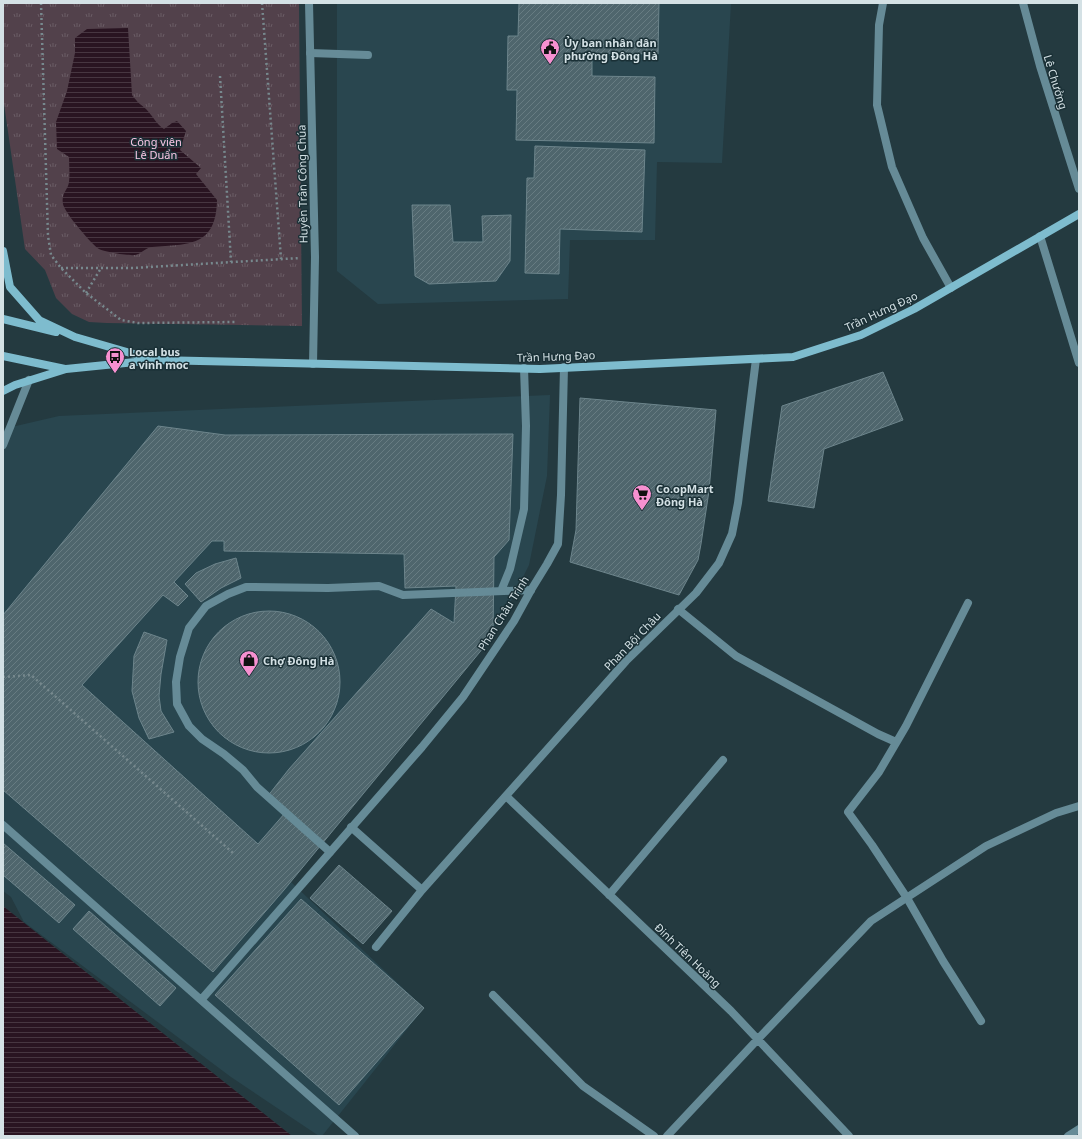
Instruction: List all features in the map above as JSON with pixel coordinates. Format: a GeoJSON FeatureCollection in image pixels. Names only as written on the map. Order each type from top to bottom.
{"type":"FeatureCollection","features":[{"type":"Feature","properties":{"kind":"main road","name":"Trần Hưng Đạo"},"geometry":{"type":"LineString","coordinates":[[3,391],[29,380],[66,369],[155,360],[564,368],[793,357],[861,335],[914,309],[1079,214]]}},
{"type":"Feature","properties":{"kind":"main road"},"geometry":{"type":"LineString","coordinates":[[3,250],[10,287],[39,320],[75,337]]}},
{"type":"Feature","properties":{"kind":"main road"},"geometry":{"type":"LineString","coordinates":[[3,319],[75,337],[155,360]]}},
{"type":"Feature","properties":{"kind":"main road"},"geometry":{"type":"LineString","coordinates":[[3,356],[66,369]]}},
{"type":"Feature","properties":{"kind":"street","name":"Huyền Trân Công Chúa"},"geometry":{"type":"LineString","coordinates":[[309,3],[315,257],[313,364]]}},
{"type":"Feature","properties":{"kind":"street"},"geometry":{"type":"LineString","coordinates":[[883,3],[879,25],[877,105],[892,167],[923,238],[951,288]]}},
{"type":"Feature","properties":{"kind":"street","name":"Lê Chưởng"},"geometry":{"type":"LineString","coordinates":[[1022,3],[1040,66],[1079,189]]}},
{"type":"Feature","properties":{"kind":"street"},"geometry":{"type":"LineString","coordinates":[[310,53],[368,55]]}},
{"type":"Feature","properties":{"kind":"street"},"geometry":{"type":"LineString","coordinates":[[1040,236],[1079,363]]}},
{"type":"Feature","properties":{"kind":"street","name":"Phan Bội Châu"},"geometry":{"type":"LineString","coordinates":[[376,947],[422,890],[626,661],[696,593],[719,564],[732,534],[738,503],[756,359]]}},
{"type":"Feature","properties":{"kind":"street"},"geometry":{"type":"LineString","coordinates":[[502,591],[510,569],[524,509],[526,426],[524,368]]}},
{"type":"Feature","properties":{"kind":"street","name":"Phan Châu Trinh"},"geometry":{"type":"LineString","coordinates":[[201,1000],[422,747],[463,697],[514,622],[558,544],[561,495],[564,368]]}},
{"type":"Feature","properties":{"kind":"street"},"geometry":{"type":"LineString","coordinates":[[3,445],[29,380]]}},
{"type":"Feature","properties":{"kind":"street"},"geometry":{"type":"LineString","coordinates":[[330,852],[257,787],[243,770],[224,754],[202,739],[188,726],[177,704],[176,682],[180,657],[189,628],[206,606],[228,594],[246,587],[328,588],[379,586],[403,595],[531,590]]}},
{"type":"Feature","properties":{"kind":"street"},"geometry":{"type":"LineString","coordinates":[[968,603],[906,726],[879,772],[848,812],[907,898],[943,961],[981,1021]]}},
{"type":"Feature","properties":{"kind":"street"},"geometry":{"type":"LineString","coordinates":[[678,609],[736,656],[878,734],[896,742]]}},
{"type":"Feature","properties":{"kind":"street"},"geometry":{"type":"LineString","coordinates":[[609,895],[723,760]]}},
{"type":"Feature","properties":{"kind":"street","name":"Đinh Tiên Hoàng"},"geometry":{"type":"LineString","coordinates":[[506,796],[731,1011],[850,1136]]}},
{"type":"Feature","properties":{"kind":"street"},"geometry":{"type":"LineString","coordinates":[[667,1136],[871,921],[986,846],[1056,813],[1079,806]]}},
{"type":"Feature","properties":{"kind":"street"},"geometry":{"type":"LineString","coordinates":[[3,825],[355,1136]]}},
{"type":"Feature","properties":{"kind":"street"},"geometry":{"type":"LineString","coordinates":[[351,827],[422,890]]}},
{"type":"Feature","properties":{"kind":"street"},"geometry":{"type":"LineString","coordinates":[[493,995],[583,1086],[654,1136]]}},
{"type":"Feature","properties":{"kind":"street"},"geometry":{"type":"LineString","coordinates":[[1068,1136],[1079,1129]]}},
{"type":"Feature","properties":{"kind":"path"},"geometry":{"type":"LineString","coordinates":[[41,3],[48,236],[51,255],[61,268],[86,293],[121,320],[138,323],[235,322]]}},
{"type":"Feature","properties":{"kind":"path"},"geometry":{"type":"LineString","coordinates":[[262,3],[281,259]]}},
{"type":"Feature","properties":{"kind":"path"},"geometry":{"type":"LineString","coordinates":[[220,76],[232,262]]}},
{"type":"Feature","properties":{"kind":"path"},"geometry":{"type":"LineString","coordinates":[[61,268],[133,268],[315,257]]}},
{"type":"Feature","properties":{"kind":"path"},"geometry":{"type":"LineString","coordinates":[[86,293],[101,268]]}},
{"type":"Feature","properties":{"kind":"path"},"geometry":{"type":"LineString","coordinates":[[3,677],[31,675],[233,853]]}},
{"type":"Feature","properties":{"kind":"shaded area"},"geometry":{"type":"Polygon","coordinates":[[[337,3],[731,3],[722,163],[657,162],[655,240],[570,240],[568,299],[378,304],[337,271],[337,3]]]}},
{"type":"Feature","properties":{"kind":"shaded area"},"geometry":{"type":"Polygon","coordinates":[[[128,28],[132,95],[164,129],[177,121],[186,131],[180,150],[201,168],[196,174],[217,200],[212,227],[206,235],[189,243],[152,247],[132,255],[99,249],[68,214],[63,204],[63,200],[69,182],[69,157],[57,149],[56,122],[67,91],[75,53],[75,38],[87,29],[128,28]]]}},
{"type":"Feature","properties":{"kind":"shaded area"},"geometry":{"type":"Polygon","coordinates":[[[550,395],[547,476],[529,565],[505,613],[291,882],[424,1008],[322,1136],[319,1136],[231,1077],[24,922],[11,897],[3,891],[3,429],[59,416],[550,395]]]}},
{"type":"Feature","properties":{"kind":"shaded area"},"geometry":{"type":"Polygon","coordinates":[[[3,906],[292,1136],[3,1136],[3,906]]]}},
{"type":"Feature","properties":{"kind":"green space","name":"Công viên Lê Duẩn"},"geometry":{"type":"Polygon","coordinates":[[[3,3],[299,3],[302,326],[89,322],[72,314],[56,298],[45,270],[25,249],[3,97],[3,3]]]}},
{"type":"Feature","properties":{"kind":"building","name":"Ủy ban nhân dân phường Đông Hà"},"geometry":{"type":"Polygon","coordinates":[[[519,3],[659,3],[658,54],[592,53],[592,76],[655,77],[654,143],[516,140],[517,90],[507,90],[508,36],[518,36],[519,3]]]}},
{"type":"Feature","properties":{"kind":"building"},"geometry":{"type":"Polygon","coordinates":[[[535,146],[645,150],[642,232],[560,229],[559,274],[525,273],[527,178],[534,178],[535,146]]]}},
{"type":"Feature","properties":{"kind":"building"},"geometry":{"type":"Polygon","coordinates":[[[412,205],[450,205],[453,242],[483,242],[482,216],[511,215],[510,261],[496,281],[429,284],[415,276],[412,205]]]}},
{"type":"Feature","properties":{"kind":"building"},"geometry":{"type":"Polygon","coordinates":[[[883,372],[903,420],[824,449],[814,508],[768,501],[782,406],[883,372]]]}},
{"type":"Feature","properties":{"kind":"building","name":"Co.opMart Đông Hà"},"geometry":{"type":"Polygon","coordinates":[[[580,398],[716,410],[709,491],[698,560],[679,595],[570,562],[576,530],[580,398]]]}},
{"type":"Feature","properties":{"kind":"building"},"geometry":{"type":"Polygon","coordinates":[[[158,426],[225,435],[513,434],[509,540],[494,557],[493,636],[284,890],[213,972],[3,790],[3,615],[158,426]],[[212,541],[174,582],[188,596],[178,606],[163,595],[82,685],[258,844],[285,813],[267,797],[289,769],[431,609],[454,623],[456,586],[405,588],[404,554],[224,551],[224,541],[212,541]]]}},
{"type":"Feature","properties":{"kind":"building"},"geometry":{"type":"Polygon","coordinates":[[[236,558],[241,578],[221,588],[201,602],[185,584],[196,573],[215,564],[236,558]]]}},
{"type":"Feature","properties":{"kind":"building"},"geometry":{"type":"Polygon","coordinates":[[[262,611],[276,611],[303,619],[324,637],[335,655],[339,668],[339,696],[332,716],[314,737],[303,745],[290,750],[276,753],[262,753],[235,745],[214,727],[206,716],[201,703],[198,689],[198,675],[206,648],[224,627],[235,619],[248,614],[262,611]]]}},
{"type":"Feature","properties":{"kind":"building"},"geometry":{"type":"Polygon","coordinates":[[[144,632],[167,640],[159,696],[161,711],[174,732],[149,739],[139,718],[132,691],[134,656],[144,632]]]}},
{"type":"Feature","properties":{"kind":"building"},"geometry":{"type":"Polygon","coordinates":[[[3,843],[75,905],[59,923],[3,875],[3,843]]]}},
{"type":"Feature","properties":{"kind":"building"},"geometry":{"type":"Polygon","coordinates":[[[339,865],[392,911],[363,944],[310,898],[339,865]]]}},
{"type":"Feature","properties":{"kind":"building"},"geometry":{"type":"Polygon","coordinates":[[[301,899],[424,1008],[339,1105],[215,995],[301,899]]]}},
{"type":"Feature","properties":{"kind":"building"},"geometry":{"type":"Polygon","coordinates":[[[89,911],[176,988],[160,1006],[73,929],[89,911]]]}},
{"type":"Feature","properties":{"kind":"place","name":"Ủy ban nhân dân phường Đông Hà"},"geometry":{"type":"Point","coordinates":[550,65]}},
{"type":"Feature","properties":{"kind":"place","name":"Local bus a vinh moc"},"geometry":{"type":"Point","coordinates":[115,374]}},
{"type":"Feature","properties":{"kind":"place","name":"Co.opMart Đông Hà"},"geometry":{"type":"Point","coordinates":[642,511]}},
{"type":"Feature","properties":{"kind":"place","name":"Chợ Đông Hà"},"geometry":{"type":"Point","coordinates":[249,677]}}]}
